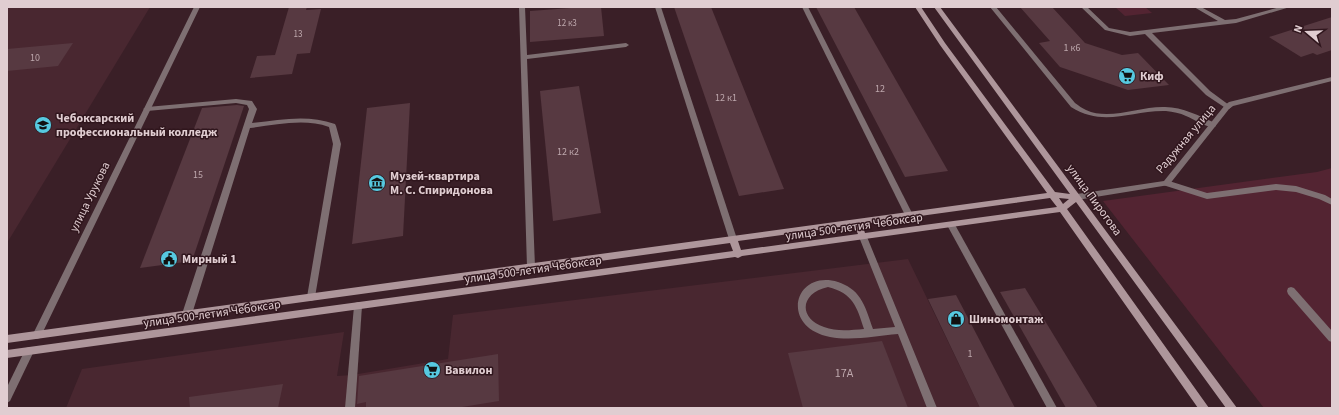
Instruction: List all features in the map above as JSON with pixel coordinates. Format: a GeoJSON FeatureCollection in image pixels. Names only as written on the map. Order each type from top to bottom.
{"type":"FeatureCollection","features":[{"type":"Feature","properties":{"kind":"street","name":"улица Урукова"},"geometry":{"type":"LineString","coordinates":[[7,398],[197,7]]}},
{"type":"Feature","properties":{"kind":"street"},"geometry":{"type":"LineString","coordinates":[[522,7],[532,282]]}},
{"type":"Feature","properties":{"kind":"street"},"geometry":{"type":"LineString","coordinates":[[658,7],[732,240],[738,254]]}},
{"type":"Feature","properties":{"kind":"street"},"geometry":{"type":"LineString","coordinates":[[805,7],[908,215]]}},
{"type":"Feature","properties":{"kind":"street"},"geometry":{"type":"LineString","coordinates":[[918,7],[942,44],[1204,408]]}},
{"type":"Feature","properties":{"kind":"street","name":"улица Пирогова"},"geometry":{"type":"LineString","coordinates":[[937,7],[1232,408]]}},
{"type":"Feature","properties":{"kind":"street"},"geometry":{"type":"LineString","coordinates":[[993,7],[1073,105],[1083,112],[1102,116],[1171,109],[1186,113],[1212,125]]}},
{"type":"Feature","properties":{"kind":"street"},"geometry":{"type":"LineString","coordinates":[[1084,7],[1100,24],[1112,31],[1126,34],[1225,23],[1247,19],[1287,7]]}},
{"type":"Feature","properties":{"kind":"street"},"geometry":{"type":"LineString","coordinates":[[1197,7],[1225,23]]}},
{"type":"Feature","properties":{"kind":"street"},"geometry":{"type":"LineString","coordinates":[[1147,32],[1208,92],[1227,107]]}},
{"type":"Feature","properties":{"kind":"street"},"geometry":{"type":"LineString","coordinates":[[523,57],[626,45]]}},
{"type":"Feature","properties":{"kind":"street","name":"Радужная улица"},"geometry":{"type":"LineString","coordinates":[[1077,197],[1166,183],[1227,107],[1239,101],[1332,78]]}},
{"type":"Feature","properties":{"kind":"street"},"geometry":{"type":"LineString","coordinates":[[147,109],[236,101],[250,103],[253,109],[187,314]]}},
{"type":"Feature","properties":{"kind":"street"},"geometry":{"type":"LineString","coordinates":[[248,126],[306,120],[323,121],[332,126],[337,144],[308,313]]}},
{"type":"Feature","properties":{"kind":"street"},"geometry":{"type":"LineString","coordinates":[[1166,183],[1207,196],[1276,187],[1296,189],[1322,197],[1332,202]]}},
{"type":"Feature","properties":{"kind":"street","name":"улица 500-летия Чебоксар"},"geometry":{"type":"LineString","coordinates":[[7,339],[1052,195],[1077,197]]}},
{"type":"Feature","properties":{"kind":"street"},"geometry":{"type":"LineString","coordinates":[[1062,209],[1077,197]]}},
{"type":"Feature","properties":{"kind":"street","name":"улица 500-летия Чебоксар"},"geometry":{"type":"LineString","coordinates":[[7,354],[951,226],[1062,209]]}},
{"type":"Feature","properties":{"kind":"street"},"geometry":{"type":"LineString","coordinates":[[857,222],[932,408]]}},
{"type":"Feature","properties":{"kind":"street"},"geometry":{"type":"LineString","coordinates":[[951,226],[1052,408]]}},
{"type":"Feature","properties":{"kind":"street"},"geometry":{"type":"LineString","coordinates":[[870,333],[858,301],[846,288],[828,283],[812,287],[802,298],[801,306],[804,315],[818,329],[839,334],[870,333],[900,330]]}},
{"type":"Feature","properties":{"kind":"street"},"geometry":{"type":"LineString","coordinates":[[350,408],[360,291]]}},
{"type":"Feature","properties":{"kind":"street"},"geometry":{"type":"LineString","coordinates":[[1291,291],[1332,338]]}},
{"type":"Feature","properties":{"kind":"shaded area","name":"Чебоксарский профессиональный колледж"},"geometry":{"type":"Polygon","coordinates":[[[7,7],[150,7],[7,243],[7,7]]]}},
{"type":"Feature","properties":{"kind":"shaded area"},"geometry":{"type":"Polygon","coordinates":[[[1115,7],[1145,7],[1152,13],[1125,16],[1115,7]]]}},
{"type":"Feature","properties":{"kind":"shaded area"},"geometry":{"type":"Polygon","coordinates":[[[1332,168],[1332,408],[1264,408],[1103,201],[1317,172],[1332,168]]]}},
{"type":"Feature","properties":{"kind":"shaded area"},"geometry":{"type":"Polygon","coordinates":[[[908,259],[980,408],[66,408],[82,369],[344,332],[337,376],[352,375],[448,359],[453,315],[908,259]]]}},
{"type":"Feature","properties":{"kind":"building"},"geometry":{"type":"Polygon","coordinates":[[[289,7],[307,7],[306,10],[321,9],[310,53],[297,54],[292,74],[250,78],[257,56],[275,55],[289,7]]]}},
{"type":"Feature","properties":{"kind":"building"},"geometry":{"type":"Polygon","coordinates":[[[601,7],[604,36],[530,42],[530,11],[601,7]]]}},
{"type":"Feature","properties":{"kind":"building"},"geometry":{"type":"Polygon","coordinates":[[[674,7],[711,7],[784,189],[739,196],[674,7]]]}},
{"type":"Feature","properties":{"kind":"building"},"geometry":{"type":"Polygon","coordinates":[[[816,7],[854,7],[948,171],[905,177],[816,7]]]}},
{"type":"Feature","properties":{"kind":"building"},"geometry":{"type":"Polygon","coordinates":[[[1020,7],[1052,7],[1085,43],[1122,55],[1138,53],[1169,85],[1128,90],[1060,67],[1039,43],[1050,41],[1020,7]]]}},
{"type":"Feature","properties":{"kind":"building"},"geometry":{"type":"Polygon","coordinates":[[[1332,17],[1332,50],[1317,55],[1313,53],[1301,57],[1269,37],[1332,17]]]}},
{"type":"Feature","properties":{"kind":"building"},"geometry":{"type":"Polygon","coordinates":[[[73,43],[58,66],[7,71],[7,49],[73,43]]]}},
{"type":"Feature","properties":{"kind":"building"},"geometry":{"type":"Polygon","coordinates":[[[579,86],[601,213],[553,221],[540,91],[579,86]]]}},
{"type":"Feature","properties":{"kind":"building"},"geometry":{"type":"Polygon","coordinates":[[[410,103],[403,236],[352,244],[367,108],[410,103]]]}},
{"type":"Feature","properties":{"kind":"building"},"geometry":{"type":"Polygon","coordinates":[[[237,105],[244,106],[192,261],[140,268],[202,108],[237,105]]]}},
{"type":"Feature","properties":{"kind":"building"},"geometry":{"type":"Polygon","coordinates":[[[1025,288],[1098,408],[1066,408],[1000,292],[1025,288]]]}},
{"type":"Feature","properties":{"kind":"building"},"geometry":{"type":"Polygon","coordinates":[[[956,295],[1015,408],[980,408],[928,299],[956,295]]]}},
{"type":"Feature","properties":{"kind":"building"},"geometry":{"type":"Polygon","coordinates":[[[882,341],[908,408],[803,408],[788,353],[882,341]]]}},
{"type":"Feature","properties":{"kind":"building"},"geometry":{"type":"Polygon","coordinates":[[[498,354],[499,401],[456,408],[366,408],[366,402],[357,404],[359,376],[498,354]]]}},
{"type":"Feature","properties":{"kind":"building"},"geometry":{"type":"Polygon","coordinates":[[[283,384],[278,408],[190,408],[189,397],[283,384]]]}},
{"type":"Feature","properties":{"kind":"place","name":"Киф"},"geometry":{"type":"Point","coordinates":[1127,76]}},
{"type":"Feature","properties":{"kind":"place","name":"Чебоксарский профессиональный колледж"},"geometry":{"type":"Point","coordinates":[43,125]}},
{"type":"Feature","properties":{"kind":"place","name":"Музей-квартира М. С. Спиридонова"},"geometry":{"type":"Point","coordinates":[377,183]}},
{"type":"Feature","properties":{"kind":"place","name":"Мирный 1"},"geometry":{"type":"Point","coordinates":[169,259]}},
{"type":"Feature","properties":{"kind":"place","name":"Шиномонтаж"},"geometry":{"type":"Point","coordinates":[956,319]}},
{"type":"Feature","properties":{"kind":"place","name":"Вавилон"},"geometry":{"type":"Point","coordinates":[432,370]}}]}
